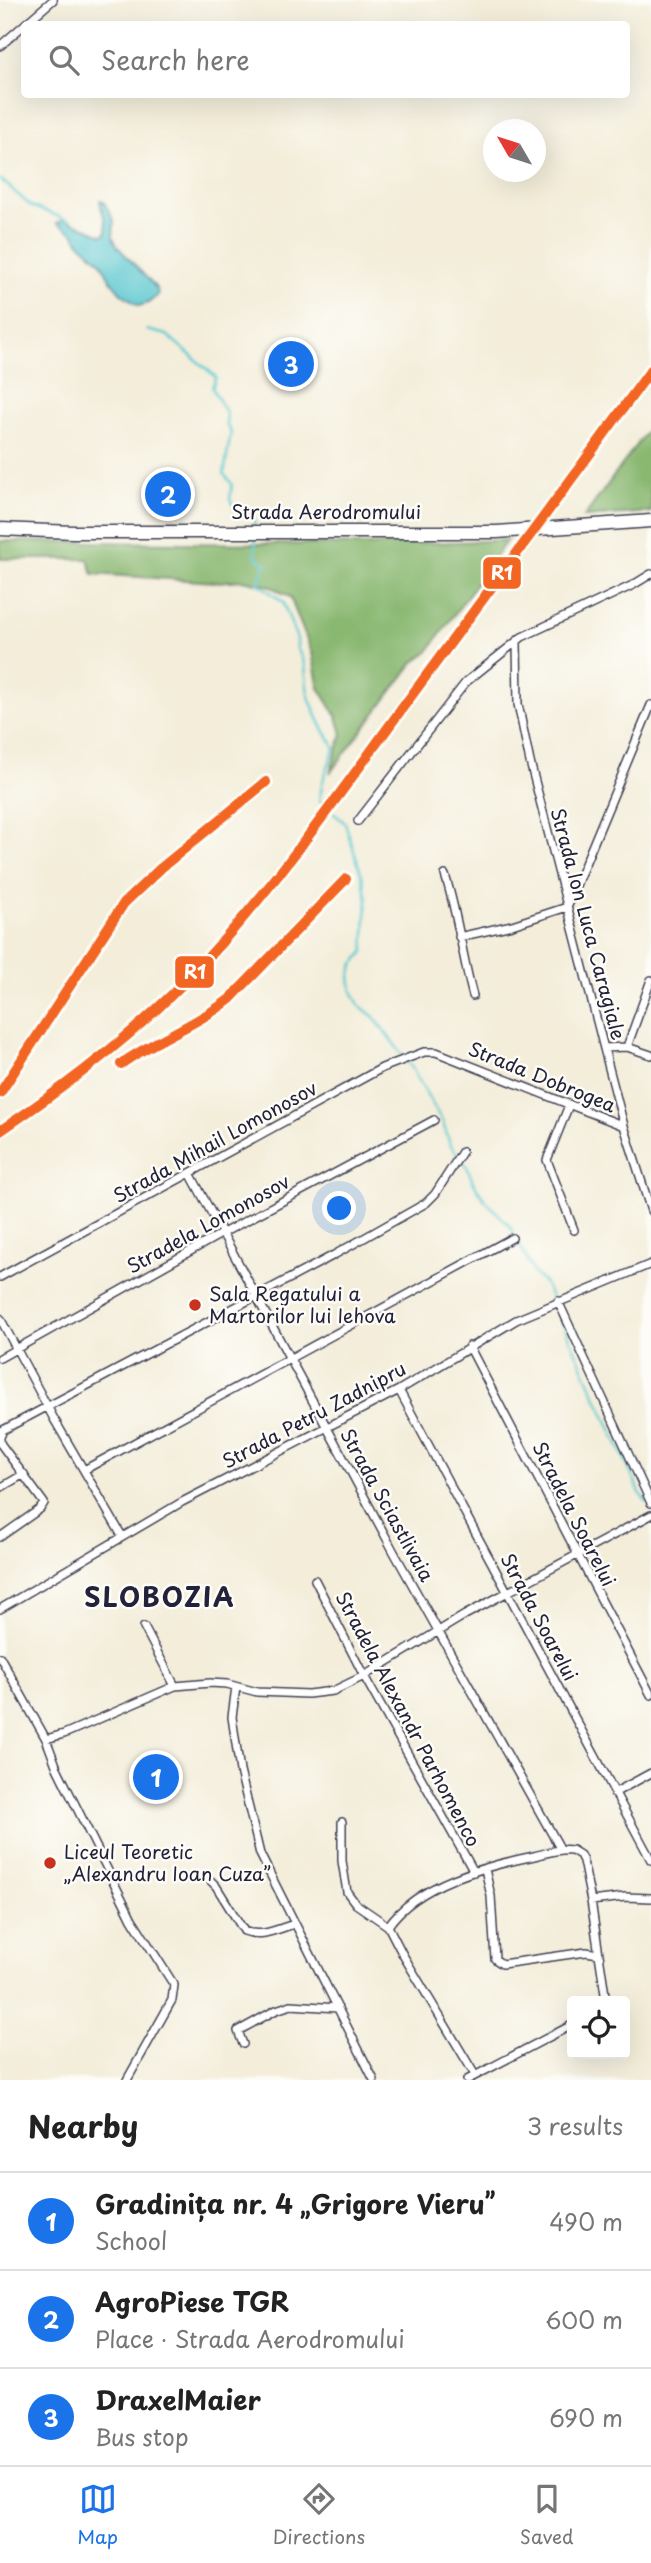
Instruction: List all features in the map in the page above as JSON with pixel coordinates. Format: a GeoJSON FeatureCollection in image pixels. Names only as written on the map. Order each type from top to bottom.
{"type":"FeatureCollection","features":[{"type":"Feature","properties":{"kind":"highway","name":"Strada Aerodromului"},"geometry":{"type":"LineString","coordinates":[[0,529],[74,532],[497,532],[651,521]]}},
{"type":"Feature","properties":{"kind":"street"},"geometry":{"type":"LineString","coordinates":[[29,21],[53,0]]}},
{"type":"Feature","properties":{"kind":"street"},"geometry":{"type":"LineString","coordinates":[[0,46],[21,28]]}},
{"type":"Feature","properties":{"kind":"street"},"geometry":{"type":"LineString","coordinates":[[358,821],[466,682],[517,642],[651,574]]}},
{"type":"Feature","properties":{"kind":"street","name":"Strada Ion Luca Caragiale"},"geometry":{"type":"LineString","coordinates":[[517,642],[518,704],[530,762],[624,1126],[651,1210]]}},
{"type":"Feature","properties":{"kind":"street"},"geometry":{"type":"LineString","coordinates":[[459,937],[512,925],[568,907],[651,705]]}},
{"type":"Feature","properties":{"kind":"street"},"geometry":{"type":"LineString","coordinates":[[445,875],[455,905],[459,937],[473,996]]}},
{"type":"Feature","properties":{"kind":"street"},"geometry":{"type":"LineString","coordinates":[[627,1047],[651,980]]}},
{"type":"Feature","properties":{"kind":"street"},"geometry":{"type":"LineString","coordinates":[[604,1048],[627,1047],[651,1055]]}},
{"type":"Feature","properties":{"kind":"street","name":"Strada Mihail Lomonosov"},"geometry":{"type":"LineString","coordinates":[[0,1277],[382,1068],[424,1052],[436,1052],[449,1057]]}},
{"type":"Feature","properties":{"kind":"street","name":"Strada Dobrogea"},"geometry":{"type":"LineString","coordinates":[[449,1057],[624,1126]]}},
{"type":"Feature","properties":{"kind":"street"},"geometry":{"type":"LineString","coordinates":[[569,1105],[547,1160],[574,1230]]}},
{"type":"Feature","properties":{"kind":"street","name":"Stradela Lomonosov"},"geometry":{"type":"LineString","coordinates":[[0,1358],[221,1234],[434,1120]]}},
{"type":"Feature","properties":{"kind":"street"},"geometry":{"type":"LineString","coordinates":[[0,1537],[40,1509],[44,1503],[0,1443],[1,1435],[48,1406],[426,1203],[435,1194],[462,1152]]}},
{"type":"Feature","properties":{"kind":"street","name":"Strada Sciastlivaia"},"geometry":{"type":"LineString","coordinates":[[190,1173],[327,1428],[561,1850]]}},
{"type":"Feature","properties":{"kind":"street"},"geometry":{"type":"LineString","coordinates":[[84,1469],[512,1238]]}},
{"type":"Feature","properties":{"kind":"street","name":"Strada Petru Zadnipru"},"geometry":{"type":"LineString","coordinates":[[0,1609],[181,1502],[399,1390],[516,1320],[651,1264]]}},
{"type":"Feature","properties":{"kind":"street"},"geometry":{"type":"LineString","coordinates":[[558,1301],[651,1503]]}},
{"type":"Feature","properties":{"kind":"street"},"geometry":{"type":"LineString","coordinates":[[0,1318],[122,1536]]}},
{"type":"Feature","properties":{"kind":"street","name":"Stradela Soarelui"},"geometry":{"type":"LineString","coordinates":[[469,1346],[651,1696]]}},
{"type":"Feature","properties":{"kind":"street","name":"Strada Soarelui"},"geometry":{"type":"LineString","coordinates":[[399,1390],[651,1860]]}},
{"type":"Feature","properties":{"kind":"street"},"geometry":{"type":"LineString","coordinates":[[0,1488],[24,1474]]}},
{"type":"Feature","properties":{"kind":"street"},"geometry":{"type":"LineString","coordinates":[[46,1739],[64,1734],[175,1686],[210,1683],[257,1692],[326,1693],[364,1676],[438,1629],[651,1515]]}},
{"type":"Feature","properties":{"kind":"street","name":"Stradela Alexandr Parhomenco"},"geometry":{"type":"LineString","coordinates":[[315,1580],[364,1676],[474,1872]]}},
{"type":"Feature","properties":{"kind":"street"},"geometry":{"type":"LineString","coordinates":[[144,1627],[175,1686]]}},
{"type":"Feature","properties":{"kind":"street"},"geometry":{"type":"LineString","coordinates":[[0,1657],[46,1739],[57,1768],[132,1919],[174,1985],[172,2000],[127,2080]]}},
{"type":"Feature","properties":{"kind":"street"},"geometry":{"type":"LineString","coordinates":[[236,1687],[232,1717],[238,1758],[260,1854],[374,2080]]}},
{"type":"Feature","properties":{"kind":"street"},"geometry":{"type":"LineString","coordinates":[[614,1793],[651,1773]]}},
{"type":"Feature","properties":{"kind":"street"},"geometry":{"type":"LineString","coordinates":[[342,1822],[342,1861],[347,1892],[355,1904],[388,1926],[475,2076]]}},
{"type":"Feature","properties":{"kind":"street"},"geometry":{"type":"LineString","coordinates":[[388,1926],[403,1908],[419,1896],[474,1872],[561,1850],[572,1850],[580,1855],[591,1901],[605,1996]]}},
{"type":"Feature","properties":{"kind":"street","name":"Stradela Alexandr Parhomenco"},"geometry":{"type":"LineString","coordinates":[[485,1869],[491,1896],[495,1959],[498,1962],[502,1964],[586,1952],[599,1954]]}},
{"type":"Feature","properties":{"kind":"street"},"geometry":{"type":"LineString","coordinates":[[208,1878],[216,1886],[244,1931],[252,1934],[264,1933],[294,1924]]}},
{"type":"Feature","properties":{"kind":"street"},"geometry":{"type":"LineString","coordinates":[[591,1901],[651,1898]]}},
{"type":"Feature","properties":{"kind":"street"},"geometry":{"type":"LineString","coordinates":[[243,2044],[238,2031],[276,2010],[303,2004],[338,2008]]}},
{"type":"Feature","properties":{"kind":"street"},"geometry":{"type":"LineString","coordinates":[[467,2080],[567,2028]]}},
{"type":"Feature","properties":{"kind":"green space"},"geometry":{"type":"Polygon","coordinates":[[[651,425],[651,512],[584,517],[651,425]]]}},
{"type":"Feature","properties":{"kind":"green space"},"geometry":{"type":"Polygon","coordinates":[[[507,540],[427,653],[413,663],[330,773],[342,734],[337,717],[319,688],[312,653],[290,597],[270,586],[243,580],[216,582],[93,574],[88,559],[0,559],[0,541],[374,545],[507,540]]]}},
{"type":"Feature","properties":{"kind":"water"},"geometry":{"type":"Polygon","coordinates":[[[100,200],[104,202],[114,221],[113,237],[117,246],[157,289],[158,295],[148,303],[139,306],[121,293],[100,261],[73,233],[57,223],[65,219],[102,235],[106,234],[100,200]]]}},
{"type":"Feature","properties":{"kind":"waterway"},"geometry":{"type":"LineString","coordinates":[[0,179],[31,206],[68,220]]}},
{"type":"Feature","properties":{"kind":"waterway"},"geometry":{"type":"LineString","coordinates":[[147,330],[167,335],[216,377],[212,388],[227,414],[226,424],[231,432],[224,474],[232,484],[230,499],[236,512],[249,511],[255,528]]}},
{"type":"Feature","properties":{"kind":"waterway"},"geometry":{"type":"LineString","coordinates":[[255,535],[256,557],[266,564],[258,583],[283,602],[297,639],[297,649],[304,662],[308,695],[321,726],[335,747],[319,800],[345,823],[367,899],[364,952],[353,965],[350,977],[352,991],[359,1005],[374,1017],[412,1068],[443,1123],[450,1144],[467,1166],[472,1180],[485,1200],[510,1226],[535,1275],[544,1282],[641,1495],[647,1502]]}},
{"type":"Feature","properties":{"kind":"transit line","name":"R1"},"geometry":{"type":"LineString","coordinates":[[0,1131],[62,1087],[121,1040],[159,1007],[228,936],[321,819],[651,370]]}},
{"type":"Feature","properties":{"kind":"transit line","name":"R1"},"geometry":{"type":"LineString","coordinates":[[0,1093],[124,903],[161,868],[266,782]]}},
{"type":"Feature","properties":{"kind":"transit line","name":"R1"},"geometry":{"type":"LineString","coordinates":[[121,1064],[204,1017],[230,999],[346,879]]}},
{"type":"Feature","properties":{"kind":"place","name":"DraxelMaier"},"geometry":{"type":"Point","coordinates":[291,364]}},
{"type":"Feature","properties":{"kind":"place","name":"AgroPiese TGR"},"geometry":{"type":"Point","coordinates":[168,494]}},
{"type":"Feature","properties":{"kind":"place","name":"Sala Regatului a Martorilor lui Iehova"},"geometry":{"type":"Point","coordinates":[195,1305]}},
{"type":"Feature","properties":{"kind":"place","name":"Gradinița nr. 4 „Grigore Vieru”"},"geometry":{"type":"Point","coordinates":[156,1777]}},
{"type":"Feature","properties":{"kind":"place","name":"Liceul Teoretic „Alexandru Ioan Cuza”"},"geometry":{"type":"Point","coordinates":[50,1863]}},
{"type":"Feature","properties":{"kind":"district","name":"SLOBOZIA"},"geometry":{"type":"Point","coordinates":[160,1598]}}]}
